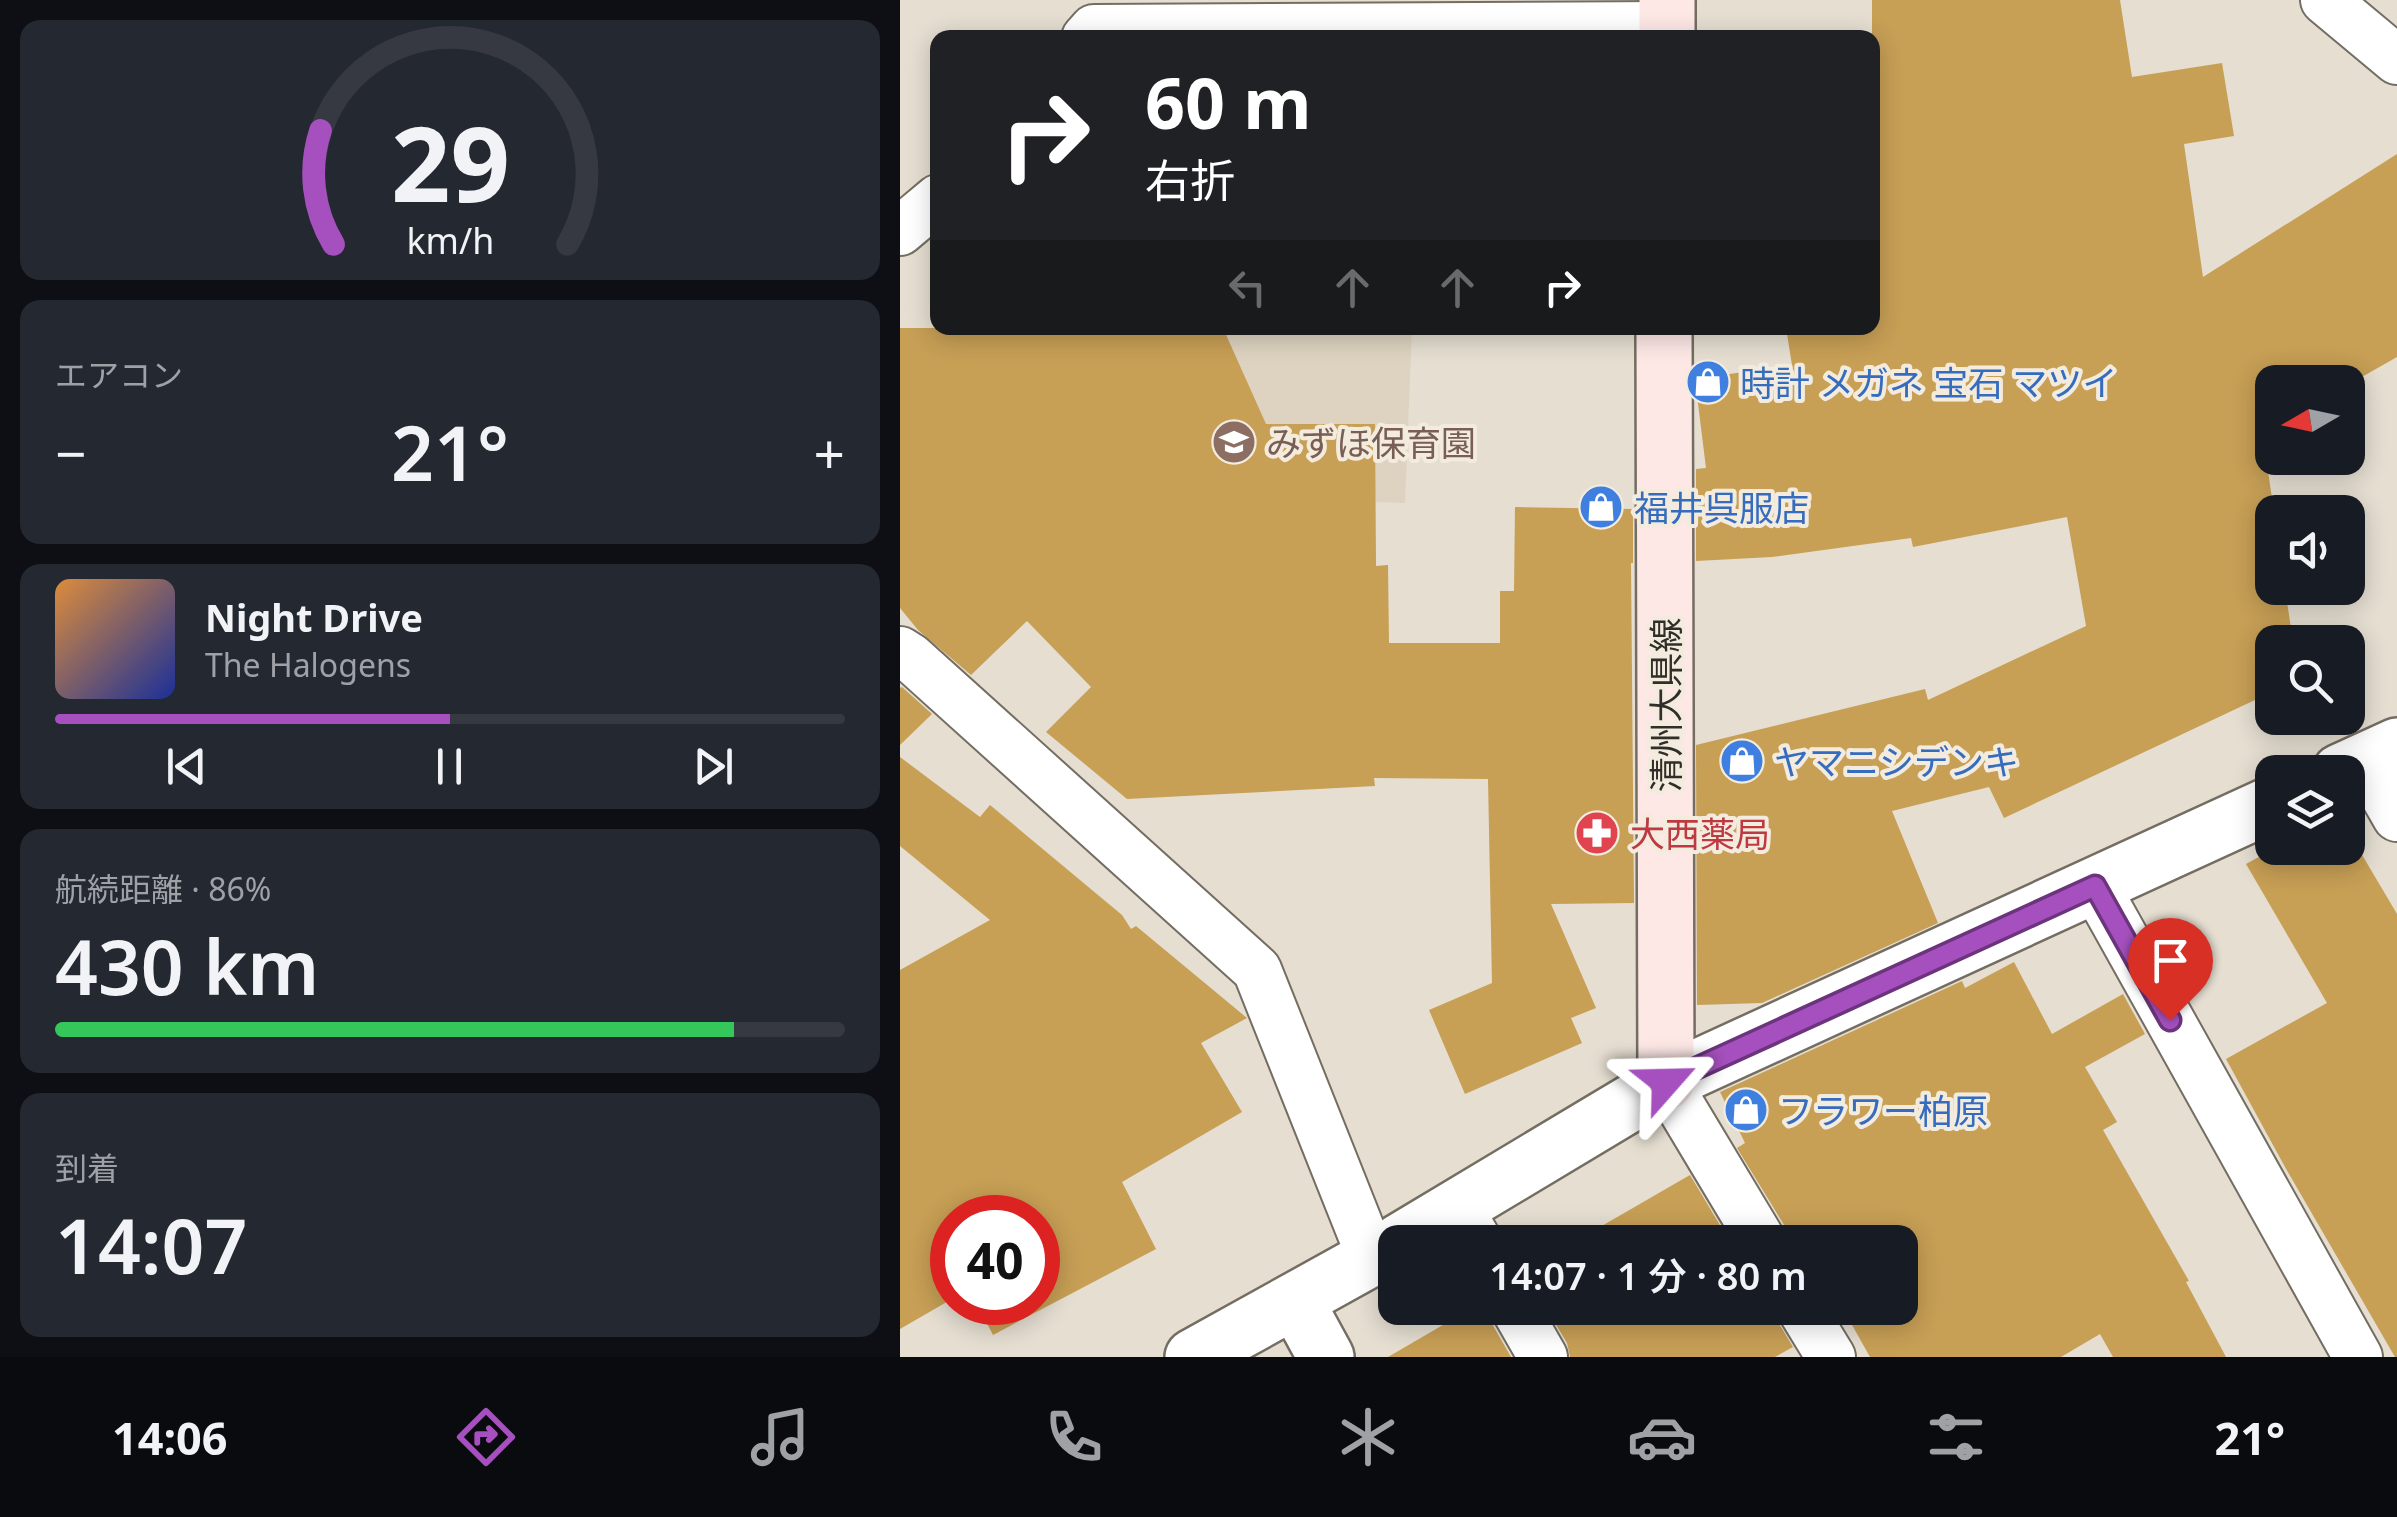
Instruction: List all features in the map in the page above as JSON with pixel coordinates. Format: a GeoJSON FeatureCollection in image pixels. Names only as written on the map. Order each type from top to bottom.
{"type":"FeatureCollection","features":[{"type":"Feature","properties":{"kind":"main road","name":"清州大県線"},"geometry":{"type":"LineString","coordinates":[[1664,335],[1666,1082]]}},
{"type":"Feature","properties":{"kind":"street"},"geometry":{"type":"LineString","coordinates":[[2325,0],[2397,60]]}},
{"type":"Feature","properties":{"kind":"street"},"geometry":{"type":"LineString","coordinates":[[1094,30],[1667,21]]}},
{"type":"Feature","properties":{"kind":"street"},"geometry":{"type":"LineString","coordinates":[[900,231],[930,207]]}},
{"type":"Feature","properties":{"kind":"street"},"geometry":{"type":"LineString","coordinates":[[900,651],[1257,970],[1378,1226]]}},
{"type":"Feature","properties":{"kind":"street"},"geometry":{"type":"LineString","coordinates":[[2367,760],[2397,816]]}},
{"type":"Feature","properties":{"kind":"street"},"geometry":{"type":"LineString","coordinates":[[1468,1225],[1666,1082],[2255,812]]}},
{"type":"Feature","properties":{"kind":"street"},"geometry":{"type":"LineString","coordinates":[[2095,886],[2358,1357]]}},
{"type":"Feature","properties":{"kind":"street"},"geometry":{"type":"LineString","coordinates":[[1666,1082],[1752,1225]]}},
{"type":"Feature","properties":{"kind":"street"},"geometry":{"type":"LineString","coordinates":[[1193,1357],[1378,1255]]}},
{"type":"Feature","properties":{"kind":"street"},"geometry":{"type":"LineString","coordinates":[[1296,1302],[1326,1357]]}},
{"type":"Feature","properties":{"kind":"street"},"geometry":{"type":"LineString","coordinates":[[1525,1325],[1543,1357]]}},
{"type":"Feature","properties":{"kind":"street"},"geometry":{"type":"LineString","coordinates":[[1812,1325],[1831,1357]]}},
{"type":"Feature","properties":{"kind":"shaded area"},"geometry":{"type":"Polygon","coordinates":[[[1146,335],[1412,335],[1405,503],[1206,496],[1146,335]]]}},
{"type":"Feature","properties":{"kind":"building"},"geometry":{"type":"Polygon","coordinates":[[[1872,0],[2120,0],[2132,77],[2222,63],[2234,136],[2184,144],[2203,277],[2397,154],[2397,357],[2365,375],[2365,365],[2255,365],[2255,475],[2269,475],[2272,495],[2255,495],[2255,605],[2288,605],[2290,625],[2255,625],[2255,700],[2004,818],[1989,787],[1892,811],[1938,923],[1762,1003],[1697,1005],[1696,745],[1925,689],[1928,700],[2086,626],[2067,517],[1913,547],[1911,538],[1772,557],[1696,561],[1696,469],[1706,468],[1695,379],[1792,365],[1787,335],[1880,335],[1880,30],[1872,30],[1872,0]]]}},
{"type":"Feature","properties":{"kind":"building"},"geometry":{"type":"Polygon","coordinates":[[[900,328],[930,328],[930,335],[1226,335],[1266,424],[1375,424],[1376,566],[1388,565],[1389,643],[1500,643],[1500,591],[1514,591],[1515,507],[1633,509],[1634,903],[1551,904],[1596,1008],[1571,1018],[1582,1043],[1465,1094],[1429,1010],[1492,983],[1488,779],[1374,778],[1375,786],[1127,799],[1046,732],[1091,687],[1027,621],[971,675],[918,630],[900,608],[900,328]]]}},
{"type":"Feature","properties":{"kind":"building"},"geometry":{"type":"Polygon","coordinates":[[[900,688],[932,714],[900,745],[900,688]]]}},
{"type":"Feature","properties":{"kind":"building"},"geometry":{"type":"Polygon","coordinates":[[[900,757],[980,817],[990,805],[1122,915],[1131,929],[1136,926],[1247,1018],[1201,1043],[1242,1112],[1122,1182],[1156,1249],[1060,1300],[1060,1195],[930,1195],[930,1312],[900,1329],[900,970],[990,920],[900,846],[900,757]]]}},
{"type":"Feature","properties":{"kind":"building"},"geometry":{"type":"Polygon","coordinates":[[[2255,859],[2255,865],[2365,865],[2365,860],[2397,914],[2397,1357],[2226,1059],[2327,1003],[2246,864],[2255,859]]]}},
{"type":"Feature","properties":{"kind":"building"},"geometry":{"type":"Polygon","coordinates":[[[2014,962],[2052,1034],[2123,994],[2145,1034],[2085,1067],[2117,1122],[2103,1130],[2189,1281],[2186,1282],[2226,1357],[2113,1357],[2100,1334],[2061,1357],[1870,1357],[1852,1325],[1918,1325],[1918,1225],[1784,1225],[1737,1148],[1745,1143],[1720,1092],[1962,981],[1965,988],[2014,962]]]}},
{"type":"Feature","properties":{"kind":"building"},"geometry":{"type":"Polygon","coordinates":[[[1690,1175],[1720,1225],[1603,1225],[1690,1175]]]}},
{"type":"Feature","properties":{"kind":"building"},"geometry":{"type":"Polygon","coordinates":[[[988,1325],[1012,1325],[993,1335],[988,1325]]]}},
{"type":"Feature","properties":{"kind":"building"},"geometry":{"type":"Polygon","coordinates":[[[1443,1325],[1493,1325],[1511,1357],[1388,1357],[1443,1325]]]}},
{"type":"Feature","properties":{"kind":"building"},"geometry":{"type":"Polygon","coordinates":[[[1556,1325],[1780,1325],[1793,1347],[1775,1357],[1570,1357],[1556,1325]]]}},
{"type":"Feature","properties":{"kind":"place","name":"時計 メガネ 宝石 マツイ"},"geometry":{"type":"Point","coordinates":[1708,382]}},
{"type":"Feature","properties":{"kind":"place","name":"みずほ保育園"},"geometry":{"type":"Point","coordinates":[1234,442]}},
{"type":"Feature","properties":{"kind":"place","name":"福井呉服店"},"geometry":{"type":"Point","coordinates":[1601,507]}},
{"type":"Feature","properties":{"kind":"place","name":"ヤマニシデンキ"},"geometry":{"type":"Point","coordinates":[1742,761]}},
{"type":"Feature","properties":{"kind":"place","name":"大西薬局"},"geometry":{"type":"Point","coordinates":[1597,833]}},
{"type":"Feature","properties":{"kind":"place","name":"フラワー柏原"},"geometry":{"type":"Point","coordinates":[1746,1110]}},
{"type":"Feature","properties":{"kind":"route"},"geometry":{"type":"LineString","coordinates":[[1666,1082],[2095,886],[2170,1020]]}}]}
